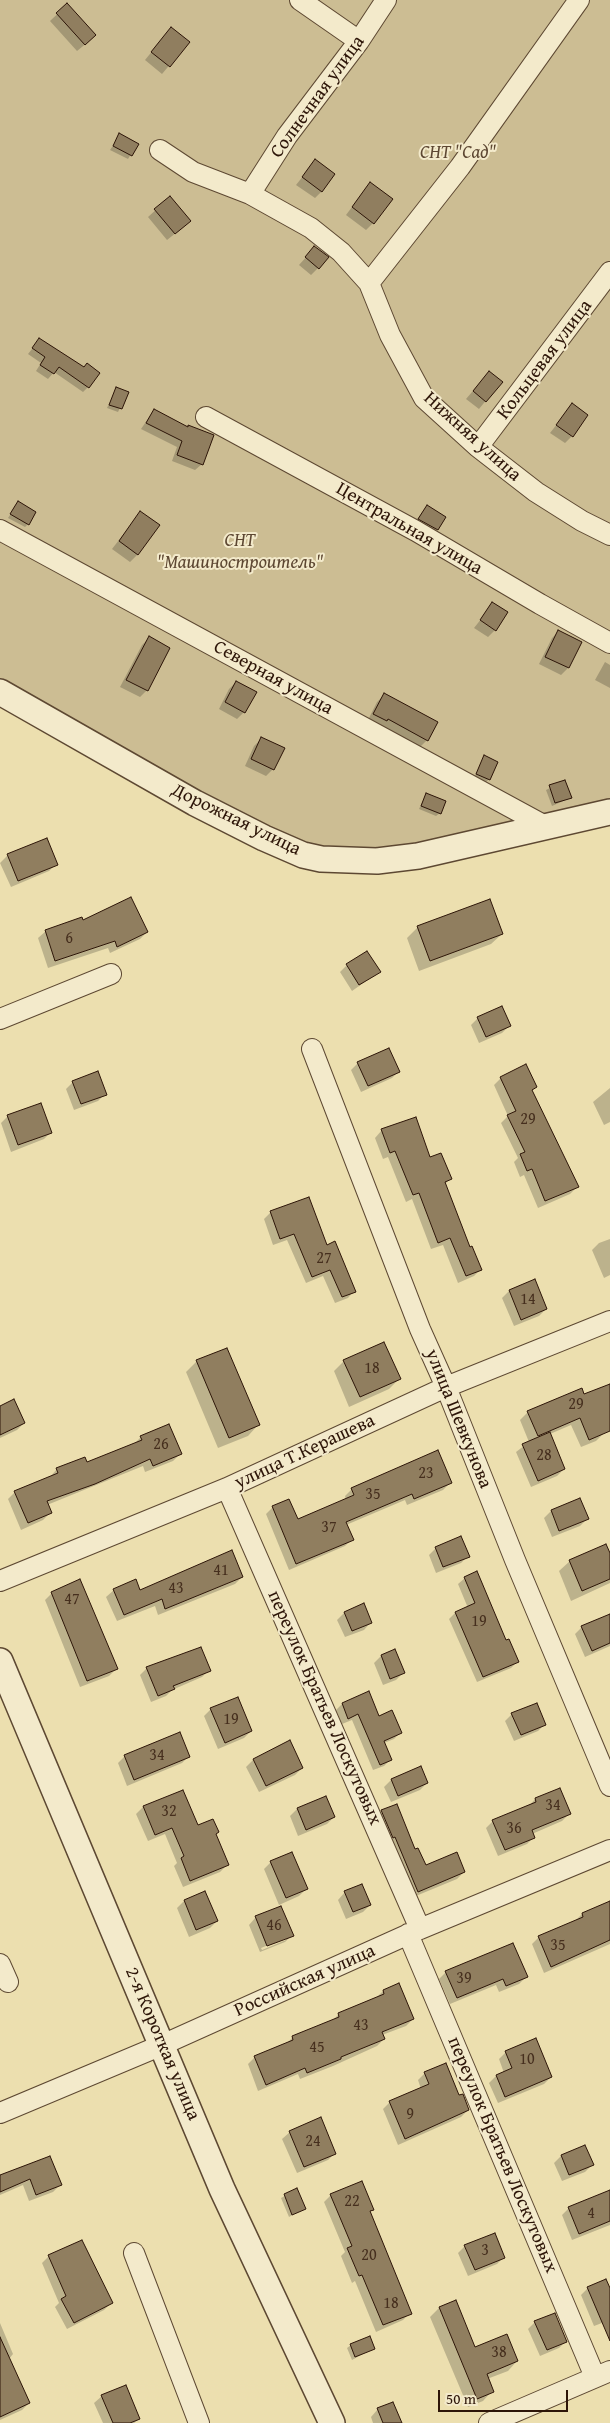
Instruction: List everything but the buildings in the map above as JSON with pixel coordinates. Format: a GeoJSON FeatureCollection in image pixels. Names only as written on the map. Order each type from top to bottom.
{"type":"FeatureCollection","features":[{"type":"Feature","properties":{"kind":"street"},"geometry":{"type":"LineString","coordinates":[[300,0],[359,41]]}},
{"type":"Feature","properties":{"kind":"street","name":"Солнечная улица"},"geometry":{"type":"LineString","coordinates":[[250,194],[287,136],[359,41],[386,0]]}},
{"type":"Feature","properties":{"kind":"street"},"geometry":{"type":"LineString","coordinates":[[369,283],[460,166],[579,0]]}},
{"type":"Feature","properties":{"kind":"street","name":"Нижняя улица"},"geometry":{"type":"LineString","coordinates":[[160,150],[193,172],[250,194],[311,228],[341,252],[369,283],[390,335],[424,398],[478,447],[536,492],[582,521],[610,535]]}},
{"type":"Feature","properties":{"kind":"street","name":"Кольцевая улица"},"geometry":{"type":"LineString","coordinates":[[478,447],[610,272]]}},
{"type":"Feature","properties":{"kind":"street","name":"Центральная улица"},"geometry":{"type":"LineString","coordinates":[[206,417],[416,531],[610,643]]}},
{"type":"Feature","properties":{"kind":"street","name":"Северная улица"},"geometry":{"type":"LineString","coordinates":[[0,530],[547,827]]}},
{"type":"Feature","properties":{"kind":"street","name":"Дорожная улица"},"geometry":{"type":"LineString","coordinates":[[0,692],[195,803],[264,838],[303,855],[321,859],[377,861],[418,856],[610,812]]}},
{"type":"Feature","properties":{"kind":"street"},"geometry":{"type":"LineString","coordinates":[[0,1019],[111,974]]}},
{"type":"Feature","properties":{"kind":"street","name":"улица Шевкунова"},"geometry":{"type":"LineString","coordinates":[[312,1049],[420,1329],[446,1387],[515,1560],[610,1786]]}},
{"type":"Feature","properties":{"kind":"street","name":"улица Т.Керашева"},"geometry":{"type":"LineString","coordinates":[[0,1581],[227,1488],[446,1387],[610,1321]]}},
{"type":"Feature","properties":{"kind":"street","name":"переулок Братьев Лоскутовых"},"geometry":{"type":"LineString","coordinates":[[227,1488],[603,2374]]}},
{"type":"Feature","properties":{"kind":"street","name":"2-я Короткая улица"},"geometry":{"type":"LineString","coordinates":[[0,1662],[222,2189],[332,2423]]}},
{"type":"Feature","properties":{"kind":"street","name":"Российская улица"},"geometry":{"type":"LineString","coordinates":[[0,2113],[162,2045],[414,1931],[610,1850]]}},
{"type":"Feature","properties":{"kind":"street"},"geometry":{"type":"LineString","coordinates":[[0,1964],[8,1982]]}},
{"type":"Feature","properties":{"kind":"street"},"geometry":{"type":"LineString","coordinates":[[134,2253],[199,2423]]}},
{"type":"Feature","properties":{"kind":"street"},"geometry":{"type":"LineString","coordinates":[[488,2423],[603,2374]]}},
{"type":"Feature","properties":{"kind":"green space","name":"СНТ \"Машиностроитель\""},"geometry":{"type":"Polygon","coordinates":[[[0,0],[610,0],[610,812],[321,859],[0,692],[0,0]]]}},
{"type":"Feature","properties":{"kind":"park label","name":"СНТ \"Сад\""},"geometry":{"type":"Point","coordinates":[458,153]}}]}
